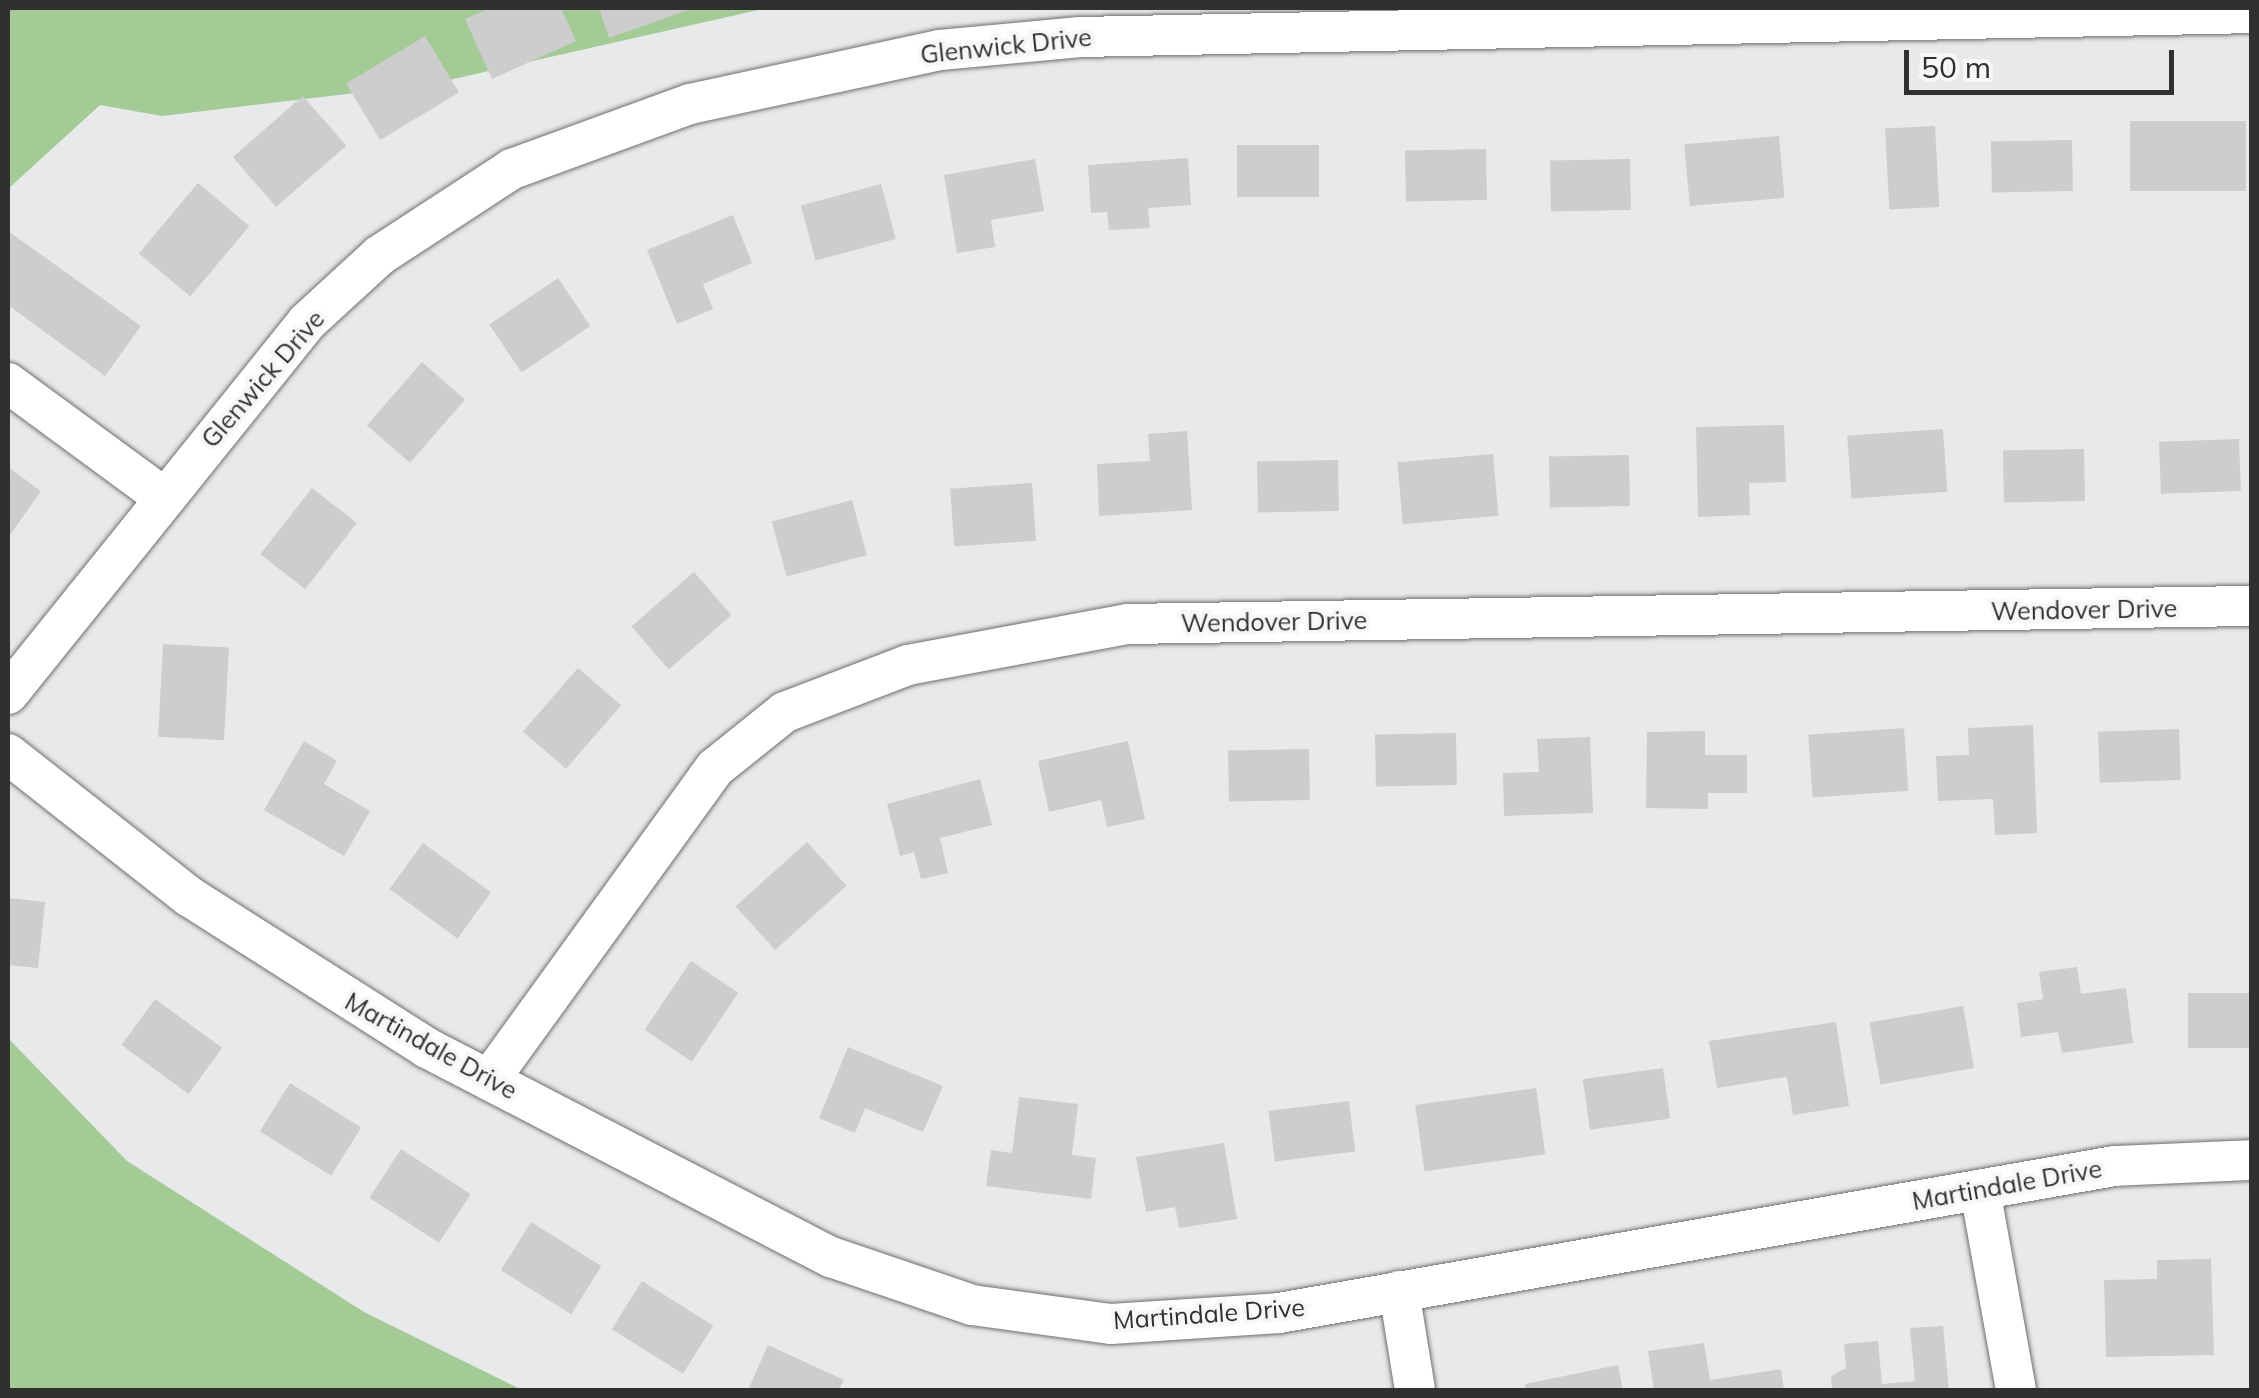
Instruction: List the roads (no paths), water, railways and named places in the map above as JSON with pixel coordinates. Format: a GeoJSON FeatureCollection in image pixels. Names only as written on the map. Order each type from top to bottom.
{"type":"FeatureCollection","features":[{"type":"Feature","properties":{"kind":"street","name":"Glenwick Drive"},"geometry":{"type":"LineString","coordinates":[[8,694],[163,496],[307,322],[448,207],[588,136],[818,71],[1080,37],[2252,13]]}},
{"type":"Feature","properties":{"kind":"street"},"geometry":{"type":"LineString","coordinates":[[8,382],[163,496]]}},
{"type":"Feature","properties":{"kind":"street","name":"Wendover Drive"},"geometry":{"type":"LineString","coordinates":[[489,1080],[715,768],[785,712],[908,665],[1127,624],[2252,606]]}},
{"type":"Feature","properties":{"kind":"street","name":"Martindale Drive"},"geometry":{"type":"LineString","coordinates":[[8,754],[221,918],[489,1080],[831,1257],[972,1306],[1072,1321],[1185,1322],[1400,1292],[2114,1166],[2252,1160]]}},
{"type":"Feature","properties":{"kind":"street"},"geometry":{"type":"LineString","coordinates":[[1980,1190],[2016,1390]]}},
{"type":"Feature","properties":{"kind":"street"},"geometry":{"type":"LineString","coordinates":[[1400,1292],[1414,1390]]}}]}
